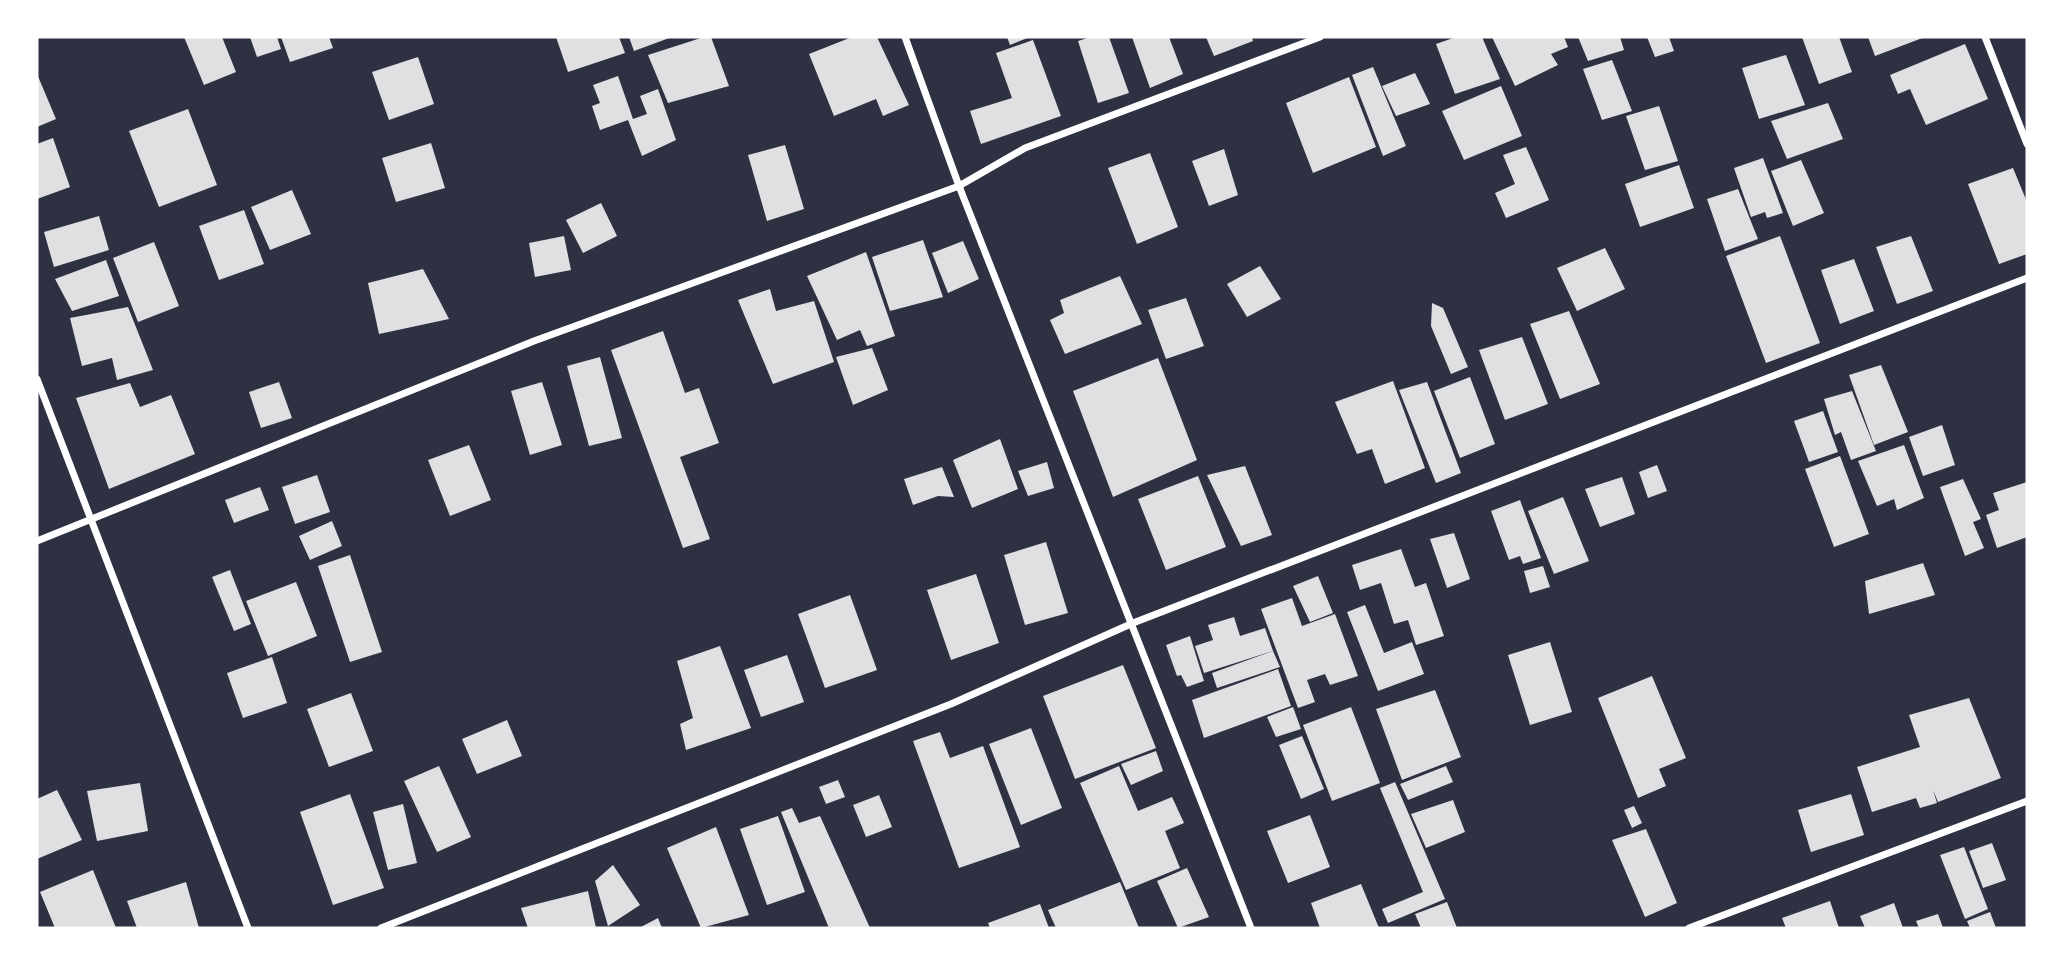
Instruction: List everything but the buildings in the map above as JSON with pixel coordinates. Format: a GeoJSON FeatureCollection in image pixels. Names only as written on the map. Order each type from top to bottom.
{"type":"FeatureCollection","features":[{"type":"Feature","properties":{"kind":"street"},"geometry":{"type":"LineString","coordinates":[[905,37],[959,186],[1251,928]]}},
{"type":"Feature","properties":{"kind":"street"},"geometry":{"type":"LineString","coordinates":[[37,541],[534,341],[959,186],[1025,148],[1320,37]]}},
{"type":"Feature","properties":{"kind":"street"},"geometry":{"type":"LineString","coordinates":[[1985,37],[2027,144]]}},
{"type":"Feature","properties":{"kind":"street"},"geometry":{"type":"LineString","coordinates":[[382,928],[951,704],[1133,623],[2027,278]]}},
{"type":"Feature","properties":{"kind":"street"},"geometry":{"type":"LineString","coordinates":[[37,379],[248,928]]}},
{"type":"Feature","properties":{"kind":"street"},"geometry":{"type":"LineString","coordinates":[[1689,928],[2027,801]]}}]}
